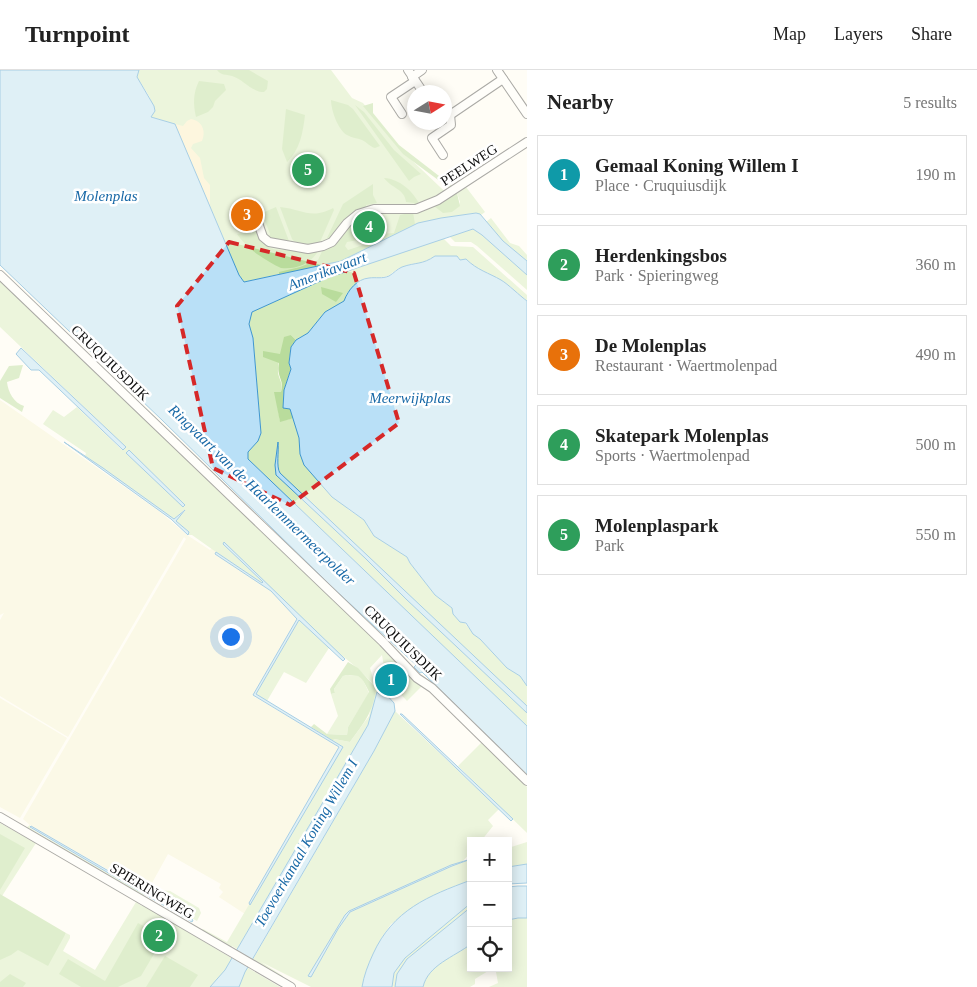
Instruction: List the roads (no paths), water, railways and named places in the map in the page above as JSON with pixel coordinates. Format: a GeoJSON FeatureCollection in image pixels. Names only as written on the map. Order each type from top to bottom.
{"type":"FeatureCollection","features":[{"type":"Feature","properties":{"kind":"street"},"geometry":{"type":"LineString","coordinates":[[402,114],[391,97],[412,76],[422,70]]}},
{"type":"Feature","properties":{"kind":"street"},"geometry":{"type":"LineString","coordinates":[[452,110],[500,73],[527,114]]}},
{"type":"Feature","properties":{"kind":"street"},"geometry":{"type":"LineString","coordinates":[[443,155],[432,138],[444,130]]}},
{"type":"Feature","properties":{"kind":"street","name":"PEELWEG"},"geometry":{"type":"LineString","coordinates":[[251,203],[263,237],[269,242],[308,249],[323,246],[332,242],[347,223],[358,214],[374,209],[415,209],[424,206],[438,200],[527,142]]}},
{"type":"Feature","properties":{"kind":"street","name":"CRUQUIUSDIJK"},"geometry":{"type":"LineString","coordinates":[[0,275],[383,642],[417,678],[432,688],[527,781]]}},
{"type":"Feature","properties":{"kind":"street","name":"SPIERINGWEG"},"geometry":{"type":"LineString","coordinates":[[0,816],[291,987]]}},
{"type":"Feature","properties":{"kind":"water","name":"Molenplas"},"geometry":{"type":"Polygon","coordinates":[[[0,70],[139,70],[137,77],[154,106],[155,111],[151,117],[175,124],[239,275],[244,282],[341,261],[418,223],[476,213],[480,214],[503,241],[527,261],[527,275],[473,229],[327,278],[252,312],[249,324],[253,338],[261,433],[258,441],[248,452],[248,459],[527,726],[527,775],[422,672],[420,673],[414,667],[416,665],[332,587],[162,420],[0,265],[0,70]]]}},
{"type":"Feature","properties":{"kind":"water","name":"Meerwijkplas"},"geometry":{"type":"Polygon","coordinates":[[[435,256],[457,256],[460,260],[466,259],[479,269],[504,282],[527,301],[527,686],[520,676],[507,668],[473,634],[466,623],[460,622],[453,614],[452,608],[435,595],[407,557],[374,536],[364,520],[332,497],[304,465],[300,454],[299,438],[290,409],[283,408],[284,390],[291,369],[289,363],[291,347],[296,340],[308,333],[325,312],[344,301],[351,289],[361,280],[386,277],[402,267],[423,262],[435,256]]]}},
{"type":"Feature","properties":{"kind":"water"},"geometry":{"type":"Polygon","coordinates":[[[21,348],[126,447],[123,450],[39,370],[31,370],[16,354],[21,348]]]}},
{"type":"Feature","properties":{"kind":"water"},"geometry":{"type":"Polygon","coordinates":[[[64,442],[174,519],[185,510],[176,521],[189,532],[188,535],[171,519],[64,442]]]}},
{"type":"Feature","properties":{"kind":"water"},"geometry":{"type":"Polygon","coordinates":[[[278,442],[280,473],[527,706],[527,713],[276,475],[275,465],[278,442]]]}},
{"type":"Feature","properties":{"kind":"water"},"geometry":{"type":"Polygon","coordinates":[[[129,450],[185,505],[183,507],[126,453],[129,450]]]}},
{"type":"Feature","properties":{"kind":"water"},"geometry":{"type":"Polygon","coordinates":[[[224,542],[345,659],[343,661],[299,620],[256,694],[343,747],[250,905],[249,903],[339,747],[253,695],[297,619],[271,591],[215,554],[216,552],[263,582],[223,544],[224,542]]]}},
{"type":"Feature","properties":{"kind":"water","name":"Toevoerkanaal Koning Willem I"},"geometry":{"type":"Polygon","coordinates":[[[377,692],[379,694],[385,693],[394,703],[395,711],[374,751],[245,972],[239,987],[210,987],[225,970],[368,725],[377,692]]]}},
{"type":"Feature","properties":{"kind":"water"},"geometry":{"type":"Polygon","coordinates":[[[400,714],[402,714],[513,819],[511,821],[400,714]]]}},
{"type":"Feature","properties":{"kind":"water"},"geometry":{"type":"Polygon","coordinates":[[[30,827],[193,920],[192,922],[30,827]]]}},
{"type":"Feature","properties":{"kind":"water"},"geometry":{"type":"Polygon","coordinates":[[[467,860],[350,912],[338,929],[311,977],[308,976],[349,911],[451,865],[467,860]]]}},
{"type":"Feature","properties":{"kind":"water"},"geometry":{"type":"Polygon","coordinates":[[[527,864],[527,883],[512,884],[512,866],[527,864]]]}},
{"type":"Feature","properties":{"kind":"water"},"geometry":{"type":"Polygon","coordinates":[[[467,882],[467,906],[405,958],[394,973],[392,987],[362,987],[373,954],[391,926],[413,906],[440,892],[467,882]]]}},
{"type":"Feature","properties":{"kind":"water"},"geometry":{"type":"Polygon","coordinates":[[[527,886],[527,918],[512,919],[512,887],[527,886]]]}},
{"type":"Feature","properties":{"kind":"water"},"geometry":{"type":"Polygon","coordinates":[[[467,910],[467,946],[436,967],[426,979],[423,987],[395,987],[397,974],[407,959],[467,910]]]}},
{"type":"Feature","properties":{"kind":"place","name":"Molenplaspark"},"geometry":{"type":"Point","coordinates":[308,170]}},
{"type":"Feature","properties":{"kind":"place","name":"De Molenplas"},"geometry":{"type":"Point","coordinates":[247,215]}},
{"type":"Feature","properties":{"kind":"place","name":"Skatepark Molenplas"},"geometry":{"type":"Point","coordinates":[369,227]}},
{"type":"Feature","properties":{"kind":"place","name":"Gemaal Koning Willem I"},"geometry":{"type":"Point","coordinates":[391,680]}},
{"type":"Feature","properties":{"kind":"place","name":"Herdenkingsbos"},"geometry":{"type":"Point","coordinates":[159,936]}},
{"type":"Feature","properties":{"kind":"water label","name":"Amerikavaart"},"geometry":{"type":"Point","coordinates":[327,271]}},
{"type":"Feature","properties":{"kind":"water label","name":"Ringvaart van de Haarlemmermeerpolder"},"geometry":{"type":"Point","coordinates":[262,495]}}]}
